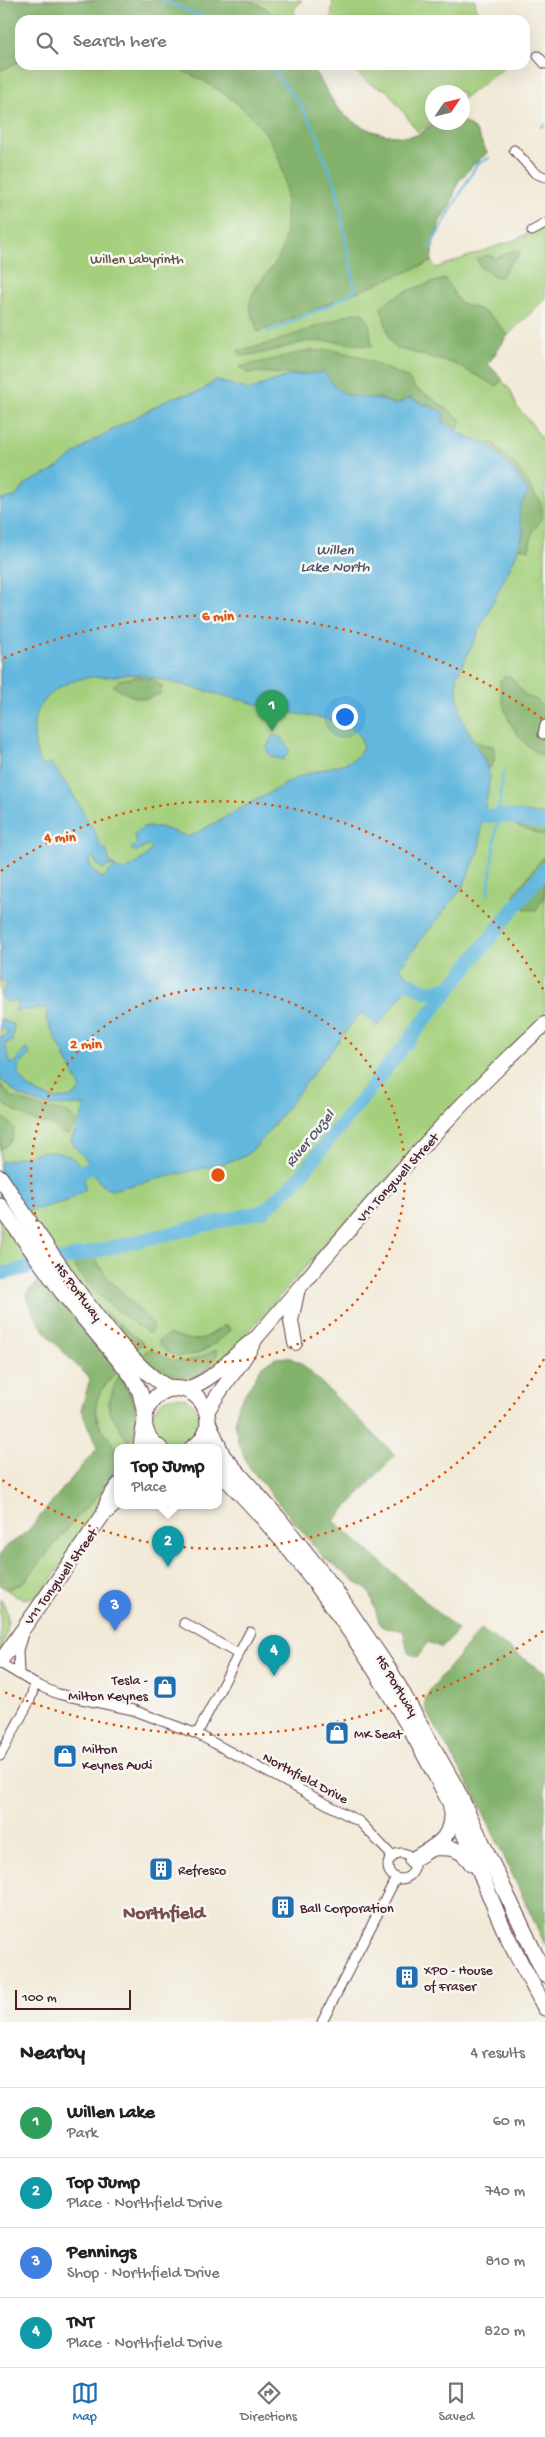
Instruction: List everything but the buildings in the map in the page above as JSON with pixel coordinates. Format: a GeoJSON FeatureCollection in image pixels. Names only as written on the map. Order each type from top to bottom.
{"type":"FeatureCollection","features":[{"type":"Feature","properties":{"kind":"main road","name":"H5 Portway"},"geometry":{"type":"LineString","coordinates":[[0,1177],[68,1289]]}},
{"type":"Feature","properties":{"kind":"main road","name":"H5 Portway"},"geometry":{"type":"LineString","coordinates":[[0,1206],[137,1372],[159,1384],[178,1389],[198,1398],[218,1444]]}},
{"type":"Feature","properties":{"kind":"main road","name":"H5 Portway"},"geometry":{"type":"LineString","coordinates":[[137,1372],[150,1439],[156,1444]]}},
{"type":"Feature","properties":{"kind":"main road"},"geometry":{"type":"LineString","coordinates":[[145,1419],[155,1397],[178,1389]]}},
{"type":"Feature","properties":{"kind":"main road"},"geometry":{"type":"LineString","coordinates":[[196,1444],[204,1436],[207,1417]]}},
{"type":"Feature","properties":{"kind":"main road","name":"H5 Portway"},"geometry":{"type":"LineString","coordinates":[[222,1454],[279,1519],[334,1587],[390,1671],[456,1788],[545,1975]]}},
{"type":"Feature","properties":{"kind":"main road","name":"H5 Portway"},"geometry":{"type":"LineString","coordinates":[[222,1475],[260,1514],[326,1599],[390,1696],[451,1807],[518,1958],[545,2008]]}},
{"type":"Feature","properties":{"kind":"main road"},"geometry":{"type":"LineString","coordinates":[[412,1860],[433,1848],[449,1830],[452,1818],[451,1807]]}},
{"type":"Feature","properties":{"kind":"main road"},"geometry":{"type":"LineString","coordinates":[[433,1848],[455,1848],[463,1851],[484,1883]]}},
{"type":"Feature","properties":{"kind":"street"},"geometry":{"type":"LineString","coordinates":[[538,56],[545,64]]}},
{"type":"Feature","properties":{"kind":"street"},"geometry":{"type":"LineString","coordinates":[[514,150],[534,173],[545,177]]}},
{"type":"Feature","properties":{"kind":"street"},"geometry":{"type":"LineString","coordinates":[[532,231],[545,224]]}},
{"type":"Feature","properties":{"kind":"street","name":"V11 Tongwell Street"},"geometry":{"type":"LineString","coordinates":[[178,1389],[203,1383],[213,1377],[238,1351],[257,1337],[412,1159],[500,1067],[545,1024]]}},
{"type":"Feature","properties":{"kind":"street"},"geometry":{"type":"LineString","coordinates":[[296,1343],[291,1321],[297,1292]]}},
{"type":"Feature","properties":{"kind":"street","name":"V11 Tongwell Street"},"geometry":{"type":"LineString","coordinates":[[207,1417],[215,1396],[246,1358],[257,1337]]}},
{"type":"Feature","properties":{"kind":"street"},"geometry":{"type":"LineString","coordinates":[[141,1444],[145,1419]]}},
{"type":"Feature","properties":{"kind":"street","name":"V11 Tongwell Street"},"geometry":{"type":"LineString","coordinates":[[103,1515],[108,1499],[114,1491]]}},
{"type":"Feature","properties":{"kind":"street","name":"V11 Tongwell Street"},"geometry":{"type":"LineString","coordinates":[[0,1662],[103,1515],[114,1505]]}},
{"type":"Feature","properties":{"kind":"street"},"geometry":{"type":"LineString","coordinates":[[19,1674],[18,1650],[28,1620]]}},
{"type":"Feature","properties":{"kind":"street"},"geometry":{"type":"LineString","coordinates":[[184,1623],[238,1654]]}},
{"type":"Feature","properties":{"kind":"street"},"geometry":{"type":"LineString","coordinates":[[197,1734],[250,1632]]}},
{"type":"Feature","properties":{"kind":"street","name":"Northfield Drive"},"geometry":{"type":"LineString","coordinates":[[0,1662],[35,1684],[58,1694],[144,1713],[197,1734],[360,1822],[393,1857]]}},
{"type":"Feature","properties":{"kind":"street"},"geometry":{"type":"LineString","coordinates":[[0,1756],[30,1700],[35,1684]]}},
{"type":"Feature","properties":{"kind":"street"},"geometry":{"type":"LineString","coordinates":[[403,1854],[412,1860],[414,1868],[410,1875],[403,1879],[396,1878],[388,1868],[393,1857],[403,1854]]}},
{"type":"Feature","properties":{"kind":"street"},"geometry":{"type":"LineString","coordinates":[[322,2022],[396,1878]]}},
{"type":"Feature","properties":{"kind":"green space","name":"Willen Labyrinth"},"geometry":{"type":"Polygon","coordinates":[[[0,0],[302,0],[294,9],[295,15],[15,15],[15,70],[312,70],[343,114],[361,126],[381,134],[413,136],[425,129],[470,130],[470,126],[476,131],[487,153],[458,182],[451,203],[440,221],[433,245],[431,262],[436,268],[519,238],[545,224],[545,299],[508,335],[488,364],[511,391],[517,407],[532,424],[545,444],[545,1018],[319,1252],[217,1367],[188,1382],[171,1381],[153,1372],[56,1259],[0,1274],[0,0]]]}},
{"type":"Feature","properties":{"kind":"green space"},"geometry":{"type":"Polygon","coordinates":[[[0,0],[248,0],[266,8],[274,15],[15,15],[15,64],[0,71],[0,0]]]}},
{"type":"Feature","properties":{"kind":"green space"},"geometry":{"type":"Polygon","coordinates":[[[333,0],[475,0],[477,15],[332,15],[333,0]]]}},
{"type":"Feature","properties":{"kind":"green space"},"geometry":{"type":"Polygon","coordinates":[[[181,70],[313,70],[336,106],[343,114],[361,126],[392,136],[413,136],[425,129],[470,130],[470,126],[476,131],[487,153],[458,182],[451,203],[440,221],[433,245],[431,262],[258,332],[250,307],[251,299],[258,285],[282,250],[286,217],[285,184],[279,160],[269,139],[255,120],[237,103],[217,89],[181,70]]]}},
{"type":"Feature","properties":{"kind":"green space"},"geometry":{"type":"Polygon","coordinates":[[[354,70],[501,70],[470,94],[470,85],[425,85],[425,126],[418,132],[387,90],[370,84],[354,70]]]}},
{"type":"Feature","properties":{"kind":"green space"},"geometry":{"type":"Polygon","coordinates":[[[512,251],[519,251],[519,256],[499,278],[483,270],[476,259],[488,255],[497,258],[512,251]]]}},
{"type":"Feature","properties":{"kind":"green space"},"geometry":{"type":"Polygon","coordinates":[[[445,279],[460,303],[479,309],[494,319],[508,335],[488,364],[503,380],[496,386],[455,364],[396,348],[390,340],[381,307],[403,293],[445,279]]]}},
{"type":"Feature","properties":{"kind":"green space"},"geometry":{"type":"Polygon","coordinates":[[[362,312],[369,322],[372,346],[330,341],[305,342],[268,352],[241,356],[238,350],[268,344],[353,313],[362,312]]]}},
{"type":"Feature","properties":{"kind":"green space"},"geometry":{"type":"Polygon","coordinates":[[[333,350],[358,356],[408,378],[415,388],[462,420],[457,430],[442,421],[431,405],[418,403],[410,398],[396,405],[379,398],[368,400],[343,395],[316,373],[247,373],[240,367],[307,351],[333,350]]]}},
{"type":"Feature","properties":{"kind":"green space"},"geometry":{"type":"Polygon","coordinates":[[[492,442],[526,479],[533,494],[540,501],[542,511],[540,521],[533,530],[529,550],[519,547],[524,532],[518,518],[521,501],[517,475],[489,445],[492,442]]]}},
{"type":"Feature","properties":{"kind":"green space"},"geometry":{"type":"Polygon","coordinates":[[[504,676],[511,677],[526,696],[537,700],[545,709],[545,757],[526,744],[512,725],[503,703],[501,692],[500,680],[504,676]]]}},
{"type":"Feature","properties":{"kind":"green space"},"geometry":{"type":"Polygon","coordinates":[[[137,677],[153,679],[162,687],[160,694],[147,698],[136,698],[113,686],[119,680],[137,677]]]}},
{"type":"Feature","properties":{"kind":"green space"},"geometry":{"type":"Polygon","coordinates":[[[477,740],[481,744],[493,746],[494,759],[488,770],[474,742],[477,740]]]}},
{"type":"Feature","properties":{"kind":"green space"},"geometry":{"type":"Polygon","coordinates":[[[512,810],[545,815],[545,836],[510,823],[507,819],[512,810]]]}},
{"type":"Feature","properties":{"kind":"green space"},"geometry":{"type":"Polygon","coordinates":[[[545,855],[545,896],[536,910],[525,909],[513,896],[545,855]]]}},
{"type":"Feature","properties":{"kind":"green space"},"geometry":{"type":"Polygon","coordinates":[[[0,1084],[12,1097],[46,1109],[66,1112],[73,1117],[76,1123],[68,1135],[60,1133],[52,1125],[36,1122],[0,1101],[0,1084]]]}},
{"type":"Feature","properties":{"kind":"green space"},"geometry":{"type":"Polygon","coordinates":[[[0,1114],[14,1128],[10,1141],[0,1149],[0,1114]]]}},
{"type":"Feature","properties":{"kind":"green space"},"geometry":{"type":"Polygon","coordinates":[[[94,1257],[107,1277],[153,1324],[151,1332],[148,1333],[106,1302],[88,1284],[72,1263],[94,1257]]]}},
{"type":"Feature","properties":{"kind":"green space"},"geometry":{"type":"Polygon","coordinates":[[[42,1279],[118,1371],[106,1383],[96,1404],[97,1420],[114,1446],[114,1469],[101,1492],[83,1510],[24,1582],[7,1590],[0,1585],[0,1555],[7,1546],[26,1533],[97,1448],[81,1410],[90,1379],[42,1328],[30,1304],[27,1292],[42,1279]]]}},
{"type":"Feature","properties":{"kind":"green space"},"geometry":{"type":"Polygon","coordinates":[[[104,1312],[143,1343],[135,1350],[118,1333],[104,1312]]]}},
{"type":"Feature","properties":{"kind":"green space"},"geometry":{"type":"Polygon","coordinates":[[[223,1326],[228,1326],[230,1330],[214,1344],[194,1354],[174,1355],[165,1350],[158,1341],[169,1334],[192,1340],[204,1338],[223,1326]]]}},
{"type":"Feature","properties":{"kind":"green space"},"geometry":{"type":"Polygon","coordinates":[[[150,1349],[176,1361],[189,1361],[216,1350],[217,1354],[211,1365],[202,1373],[186,1377],[160,1370],[145,1360],[140,1355],[150,1349]]]}},
{"type":"Feature","properties":{"kind":"green space"},"geometry":{"type":"Polygon","coordinates":[[[288,1357],[301,1363],[395,1455],[334,1521],[458,1630],[442,1648],[428,1642],[418,1657],[408,1653],[403,1630],[385,1628],[380,1625],[370,1592],[324,1558],[249,1467],[238,1443],[235,1421],[238,1405],[262,1366],[276,1358],[288,1357]]]}},
{"type":"Feature","properties":{"kind":"green space"},"geometry":{"type":"Polygon","coordinates":[[[118,1371],[129,1388],[136,1408],[138,1419],[135,1439],[132,1444],[114,1444],[114,1472],[98,1505],[77,1537],[65,1561],[39,1595],[25,1599],[15,1596],[7,1590],[24,1582],[83,1510],[95,1500],[100,1426],[95,1413],[96,1401],[103,1388],[118,1371]],[[114,1392],[108,1403],[110,1412],[129,1443],[135,1423],[129,1392],[114,1392]]]}},
{"type":"Feature","properties":{"kind":"green space"},"geometry":{"type":"Polygon","coordinates":[[[119,1377],[129,1393],[135,1409],[135,1426],[129,1443],[110,1412],[108,1403],[119,1377]]]}},
{"type":"Feature","properties":{"kind":"green space"},"geometry":{"type":"Polygon","coordinates":[[[171,1397],[181,1397],[190,1401],[196,1407],[200,1416],[200,1426],[196,1435],[190,1441],[183,1444],[169,1444],[162,1441],[156,1435],[152,1426],[152,1416],[156,1407],[162,1401],[171,1397]]]}},
{"type":"Feature","properties":{"kind":"green space"},"geometry":{"type":"Polygon","coordinates":[[[0,1599],[7,1611],[8,1625],[0,1651],[0,1599]]]}},
{"type":"Feature","properties":{"kind":"green space"},"geometry":{"type":"Polygon","coordinates":[[[481,1629],[545,1673],[545,1945],[480,1805],[426,1710],[425,1700],[430,1690],[481,1629]]]}},
{"type":"Feature","properties":{"kind":"water","name":"Willen Lake North"},"geometry":{"type":"Polygon","coordinates":[[[324,372],[340,391],[346,394],[379,399],[396,405],[410,398],[443,412],[443,421],[470,439],[487,443],[517,475],[529,492],[520,506],[519,516],[524,532],[516,555],[457,676],[457,693],[462,719],[485,762],[490,777],[484,814],[487,816],[482,820],[479,851],[462,888],[399,968],[413,980],[378,1026],[360,1013],[258,1145],[245,1156],[225,1163],[111,1190],[102,1185],[89,1163],[71,1140],[84,1110],[84,1105],[49,1106],[20,1096],[0,1079],[0,1035],[4,1037],[8,1033],[4,1028],[0,1031],[0,1019],[14,1025],[12,1041],[5,1044],[11,1064],[16,1062],[25,1049],[30,1054],[18,1068],[26,1084],[44,1096],[55,1098],[65,1098],[74,1095],[81,1089],[46,1019],[47,1008],[15,1011],[18,1001],[6,1002],[1,995],[7,984],[0,979],[0,500],[15,497],[27,483],[51,472],[92,441],[171,398],[201,391],[216,380],[248,390],[288,376],[324,372]],[[126,674],[84,678],[65,685],[48,696],[37,713],[34,723],[35,746],[40,763],[43,766],[50,762],[71,791],[98,838],[99,846],[106,849],[110,863],[121,871],[134,865],[152,849],[147,845],[135,852],[131,849],[137,843],[134,834],[144,827],[160,827],[189,837],[300,776],[349,762],[358,756],[363,746],[360,736],[346,722],[292,713],[147,676],[126,674]],[[94,857],[89,860],[90,866],[96,874],[103,878],[114,867],[110,865],[103,869],[97,865],[94,857]]]}},
{"type":"Feature","properties":{"kind":"water"},"geometry":{"type":"Polygon","coordinates":[[[273,735],[282,738],[290,750],[283,760],[271,756],[266,749],[273,735]]]}},
{"type":"Feature","properties":{"kind":"water"},"geometry":{"type":"Polygon","coordinates":[[[45,1151],[70,1156],[75,1160],[82,1171],[85,1190],[67,1201],[0,1219],[0,1162],[45,1151]]]}},
{"type":"Feature","properties":{"kind":"waterway"},"geometry":{"type":"LineString","coordinates":[[162,0],[198,15]]}},
{"type":"Feature","properties":{"kind":"waterway"},"geometry":{"type":"LineString","coordinates":[[267,332],[330,305],[355,291],[336,185],[321,150],[319,138],[302,107],[273,70]]}},
{"type":"Feature","properties":{"kind":"waterway"},"geometry":{"type":"LineString","coordinates":[[541,127],[545,124]]}},
{"type":"Feature","properties":{"kind":"waterway"},"geometry":{"type":"LineString","coordinates":[[430,247],[477,164],[489,158]]}},
{"type":"Feature","properties":{"kind":"waterway"},"geometry":{"type":"LineString","coordinates":[[488,894],[503,773]]}},
{"type":"Feature","properties":{"kind":"waterway"},"geometry":{"type":"LineString","coordinates":[[487,816],[507,816],[545,823]]}},
{"type":"Feature","properties":{"kind":"waterway","name":"River Ouzel"},"geometry":{"type":"LineString","coordinates":[[0,1274],[264,1211],[298,1179],[545,869]]}},
{"type":"Feature","properties":{"kind":"waterway"},"geometry":{"type":"LineString","coordinates":[[410,983],[421,990],[430,992],[451,986]]}},
{"type":"Feature","properties":{"kind":"waterway"},"geometry":{"type":"LineString","coordinates":[[82,1171],[91,1168]]}},
{"type":"Feature","properties":{"kind":"place","name":"Willen Lake"},"geometry":{"type":"Point","coordinates":[272,731]}},
{"type":"Feature","properties":{"kind":"place","name":"Top Jump"},"geometry":{"type":"Point","coordinates":[168,1567]}},
{"type":"Feature","properties":{"kind":"place","name":"Pennings"},"geometry":{"type":"Point","coordinates":[115,1631]}},
{"type":"Feature","properties":{"kind":"place","name":"TNT"},"geometry":{"type":"Point","coordinates":[274,1676]}},
{"type":"Feature","properties":{"kind":"place","name":"Tesla - Milton Keynes"},"geometry":{"type":"Point","coordinates":[165,1687]}},
{"type":"Feature","properties":{"kind":"place","name":"MK Seat"},"geometry":{"type":"Point","coordinates":[337,1733]}},
{"type":"Feature","properties":{"kind":"place","name":"Milton Keynes Audi"},"geometry":{"type":"Point","coordinates":[65,1756]}},
{"type":"Feature","properties":{"kind":"place","name":"Refresco"},"geometry":{"type":"Point","coordinates":[161,1869]}},
{"type":"Feature","properties":{"kind":"place","name":"Ball Corporation"},"geometry":{"type":"Point","coordinates":[283,1907]}},
{"type":"Feature","properties":{"kind":"place","name":"XPO - House of Fraser"},"geometry":{"type":"Point","coordinates":[407,1977]}},
{"type":"Feature","properties":{"kind":"district","name":"Northfield"},"geometry":{"type":"Point","coordinates":[164,1911]}}]}
